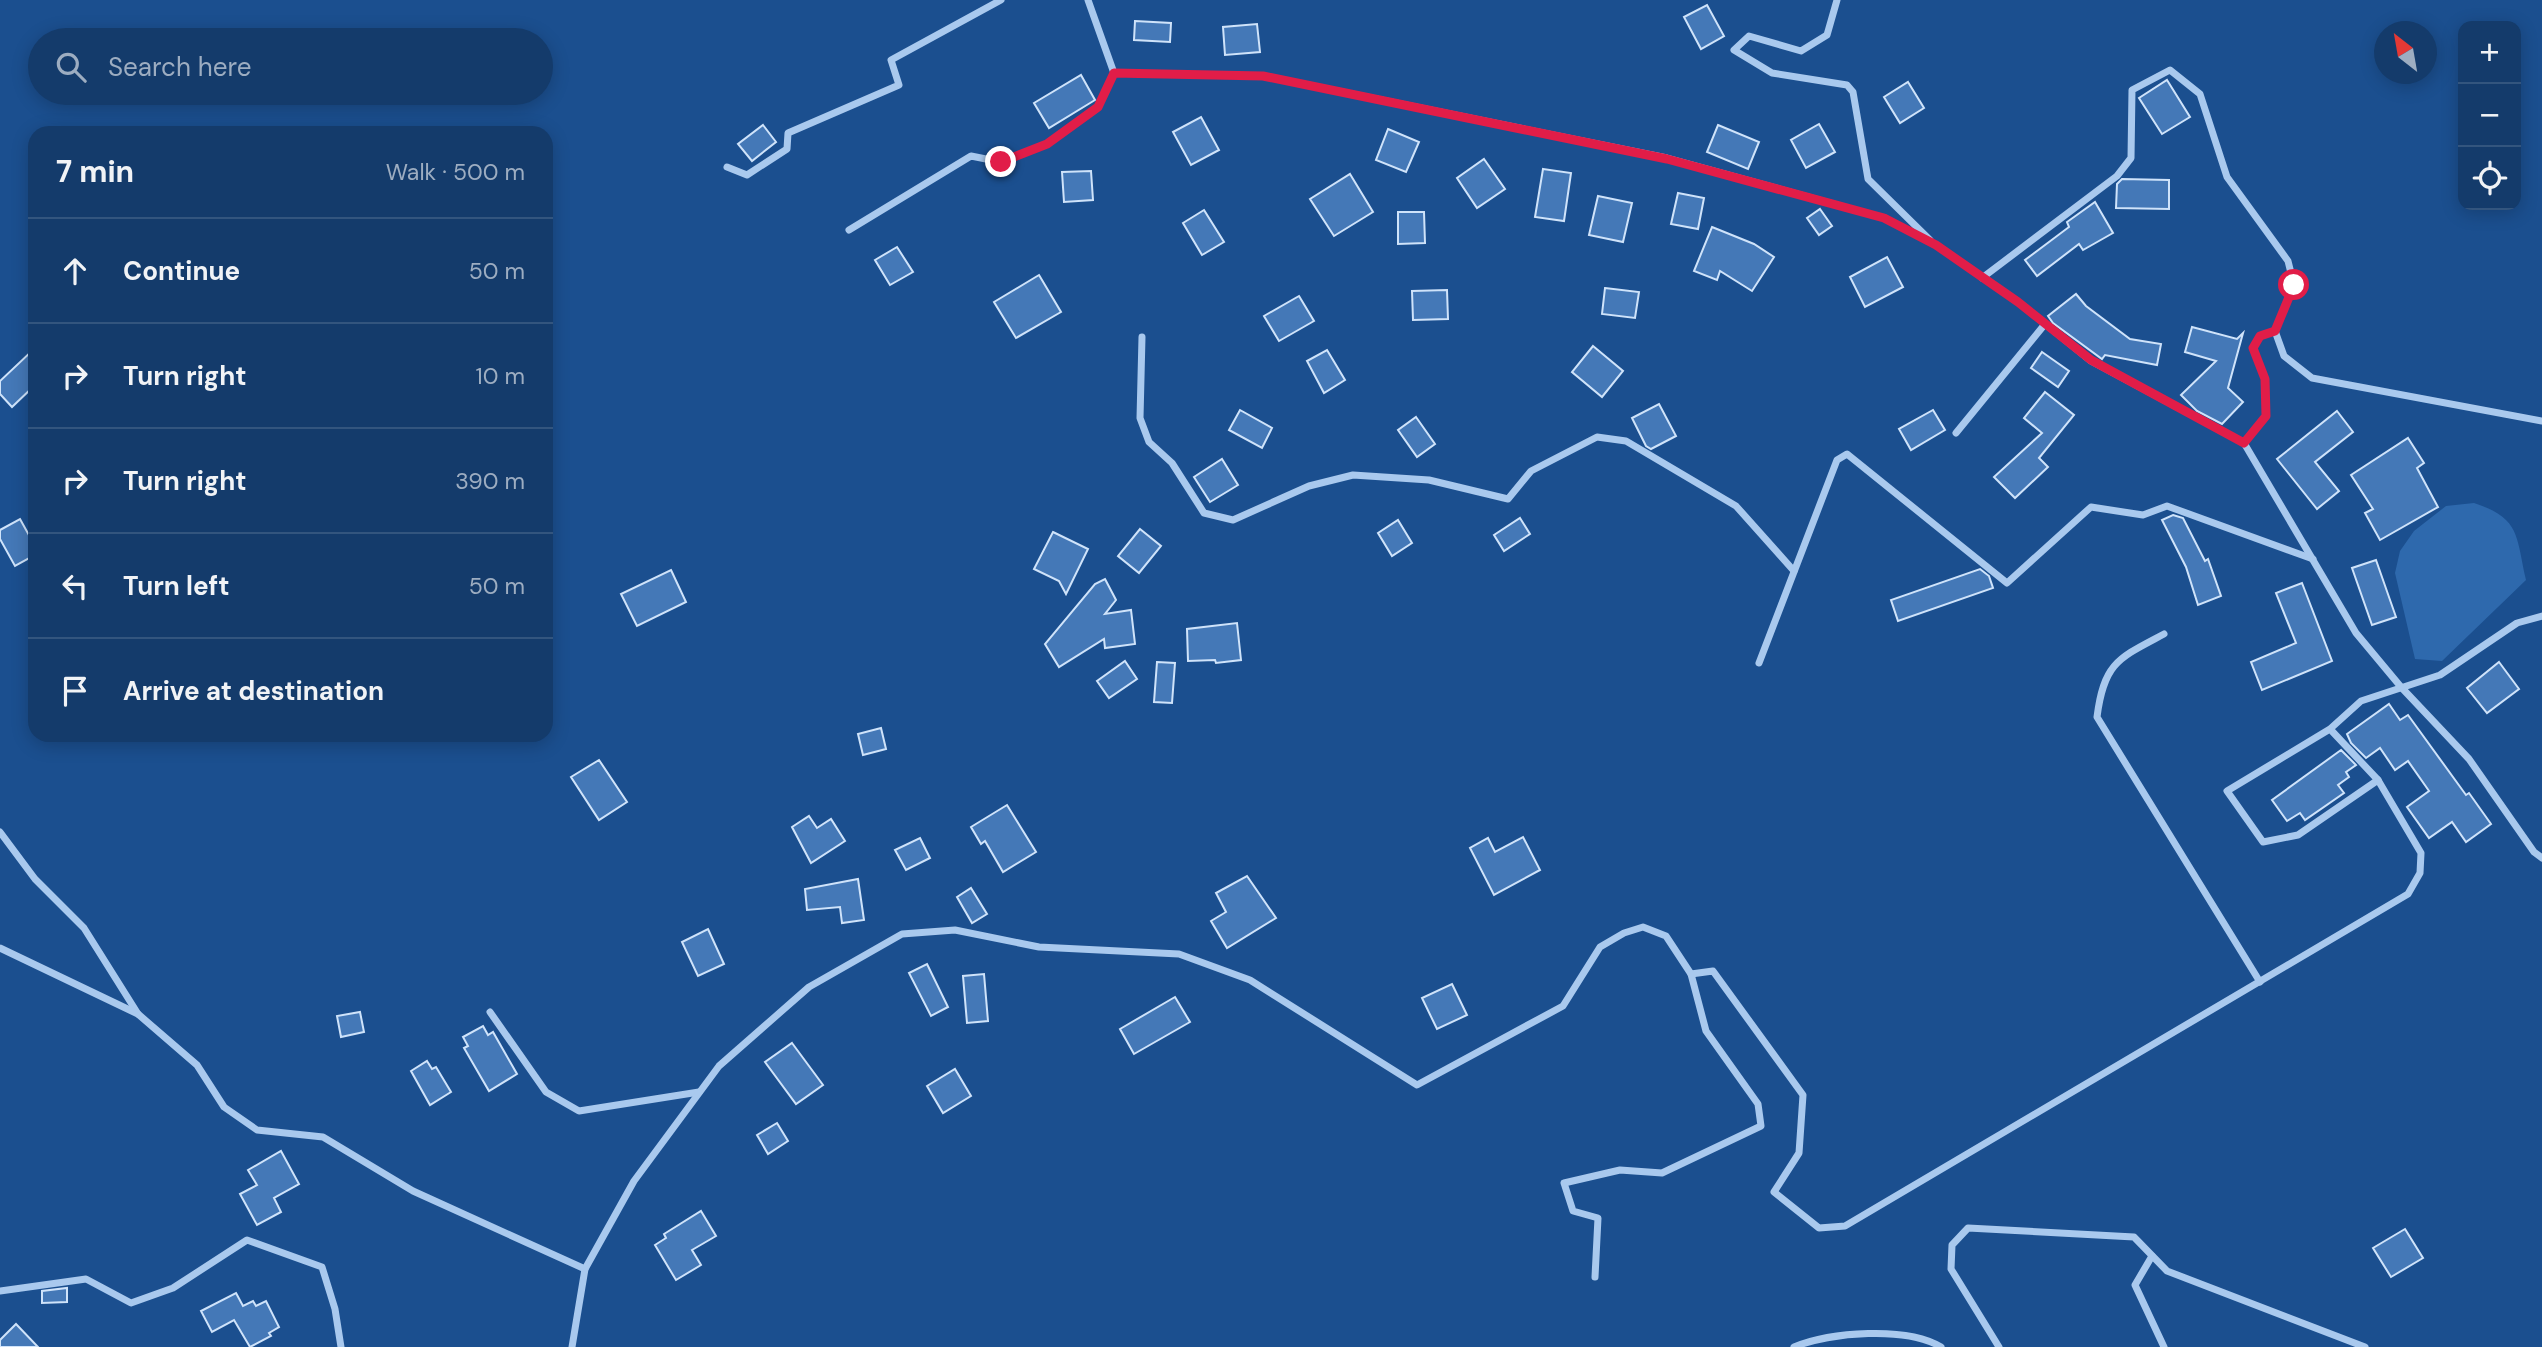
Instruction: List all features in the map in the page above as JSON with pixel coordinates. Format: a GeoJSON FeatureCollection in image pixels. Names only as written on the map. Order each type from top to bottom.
{"type":"FeatureCollection","features":[{"type":"Feature","properties":{"kind":"street"},"geometry":{"type":"LineString","coordinates":[[727,167],[747,175],[787,149],[788,133],[899,85],[891,60],[1001,0]]}},
{"type":"Feature","properties":{"kind":"street"},"geometry":{"type":"LineString","coordinates":[[849,230],[971,156],[1001,162],[1047,144],[1098,107],[1114,73],[1087,0]]}},
{"type":"Feature","properties":{"kind":"street"},"geometry":{"type":"LineString","coordinates":[[1837,0],[1826,35],[1801,51],[1749,36],[1734,50],[1772,74],[1847,85],[1853,92],[1868,179],[1936,245]]}},
{"type":"Feature","properties":{"kind":"street"},"geometry":{"type":"LineString","coordinates":[[1982,278],[2117,176],[2131,158],[2132,90],[2170,70],[2200,94],[2227,177],[2288,261],[2294,285],[2275,331],[2284,356],[2312,378],[2542,421]]}},
{"type":"Feature","properties":{"kind":"street"},"geometry":{"type":"LineString","coordinates":[[1114,73],[1263,76],[1667,159],[1884,218],[1936,245],[2091,360],[2244,443],[2356,633],[2401,687],[2469,759],[2534,852],[2542,858]]}},
{"type":"Feature","properties":{"kind":"street"},"geometry":{"type":"LineString","coordinates":[[1956,433],[2045,324]]}},
{"type":"Feature","properties":{"kind":"street"},"geometry":{"type":"LineString","coordinates":[[2244,443],[2266,416],[2265,379],[2253,348],[2260,336],[2275,331]]}},
{"type":"Feature","properties":{"kind":"street"},"geometry":{"type":"LineString","coordinates":[[1142,337],[1140,418],[1150,442],[1172,463],[1204,513],[1233,520],[1309,486],[1353,475],[1429,480],[1508,499],[1531,471],[1597,437],[1626,441],[1736,506],[1794,571]]}},
{"type":"Feature","properties":{"kind":"street"},"geometry":{"type":"LineString","coordinates":[[1759,663],[1837,460],[1847,454],[2007,583],[2091,507],[2143,515],[2167,506],[2313,559]]}},
{"type":"Feature","properties":{"kind":"street"},"geometry":{"type":"LineString","coordinates":[[2378,780],[2298,835],[2263,842],[2227,791],[2330,729],[2361,701],[2440,675],[2517,623],[2542,615]]}},
{"type":"Feature","properties":{"kind":"street"},"geometry":{"type":"LineString","coordinates":[[2164,634],[2118,658],[2100,691],[2097,717],[2260,982]]}},
{"type":"Feature","properties":{"kind":"street"},"geometry":{"type":"LineString","coordinates":[[1691,974],[1713,971],[1803,1095],[1799,1153],[1774,1192],[1819,1228],[1845,1226],[2408,894],[2420,873],[2421,853],[2378,780],[2330,729]]}},
{"type":"Feature","properties":{"kind":"street"},"geometry":{"type":"LineString","coordinates":[[0,832],[35,879],[84,928],[138,1014]]}},
{"type":"Feature","properties":{"kind":"street"},"geometry":{"type":"LineString","coordinates":[[572,1347],[585,1269],[634,1181],[719,1066],[809,987],[902,934],[956,930],[1039,947],[1179,954],[1250,980],[1417,1085],[1563,1006],[1600,947],[1624,933],[1643,927],[1666,936],[1691,974],[1706,1031],[1758,1104],[1761,1126],[1662,1173],[1620,1170],[1564,1183],[1573,1210],[1598,1218],[1595,1278]]}},
{"type":"Feature","properties":{"kind":"street"},"geometry":{"type":"LineString","coordinates":[[0,948],[138,1014],[197,1065],[224,1107],[257,1130],[323,1137],[413,1191],[585,1269]]}},
{"type":"Feature","properties":{"kind":"street"},"geometry":{"type":"LineString","coordinates":[[490,1013],[546,1092],[579,1111],[699,1092]]}},
{"type":"Feature","properties":{"kind":"street"},"geometry":{"type":"LineString","coordinates":[[1999,1347],[1951,1269],[1951,1245],[1968,1228],[2134,1237],[2167,1271],[2365,1347]]}},
{"type":"Feature","properties":{"kind":"street"},"geometry":{"type":"LineString","coordinates":[[0,1291],[86,1279],[131,1303],[173,1288],[247,1240],[322,1267],[335,1309],[341,1347]]}},
{"type":"Feature","properties":{"kind":"street"},"geometry":{"type":"LineString","coordinates":[[2152,1256],[2135,1285],[2164,1347]]}},
{"type":"Feature","properties":{"kind":"street"},"geometry":{"type":"LineString","coordinates":[[1794,1347],[1875,1332],[1928,1339],[1941,1347]]}},
{"type":"Feature","properties":{"kind":"shaded area"},"geometry":{"type":"Polygon","coordinates":[[[2474,503],[2501,515],[2514,531],[2526,580],[2442,661],[2415,659],[2395,573],[2400,551],[2414,531],[2446,506],[2474,503]]]}},
{"type":"Feature","properties":{"kind":"building"},"geometry":{"type":"Polygon","coordinates":[[[1707,5],[1724,36],[1701,49],[1684,17],[1707,5]]]}},
{"type":"Feature","properties":{"kind":"building"},"geometry":{"type":"Polygon","coordinates":[[[1135,21],[1171,23],[1170,42],[1134,40],[1135,21]]]}},
{"type":"Feature","properties":{"kind":"building"},"geometry":{"type":"Polygon","coordinates":[[[1257,24],[1260,52],[1225,55],[1223,27],[1257,24]]]}},
{"type":"Feature","properties":{"kind":"building"},"geometry":{"type":"Polygon","coordinates":[[[1081,75],[1095,100],[1049,128],[1034,103],[1081,75]]]}},
{"type":"Feature","properties":{"kind":"building"},"geometry":{"type":"Polygon","coordinates":[[[2167,80],[2190,117],[2162,134],[2139,98],[2167,80]]]}},
{"type":"Feature","properties":{"kind":"building"},"geometry":{"type":"Polygon","coordinates":[[[1908,82],[1924,108],[1900,123],[1884,97],[1908,82]]]}},
{"type":"Feature","properties":{"kind":"building"},"geometry":{"type":"Polygon","coordinates":[[[1201,117],[1219,150],[1191,165],[1173,132],[1201,117]]]}},
{"type":"Feature","properties":{"kind":"building"},"geometry":{"type":"Polygon","coordinates":[[[1819,124],[1835,152],[1806,168],[1791,140],[1819,124]]]}},
{"type":"Feature","properties":{"kind":"building"},"geometry":{"type":"Polygon","coordinates":[[[763,125],[776,142],[752,161],[738,144],[763,125]]]}},
{"type":"Feature","properties":{"kind":"building"},"geometry":{"type":"Polygon","coordinates":[[[1718,125],[1759,142],[1748,169],[1707,152],[1718,125]]]}},
{"type":"Feature","properties":{"kind":"building"},"geometry":{"type":"Polygon","coordinates":[[[1388,129],[1419,142],[1406,172],[1376,160],[1388,129]]]}},
{"type":"Feature","properties":{"kind":"building"},"geometry":{"type":"Polygon","coordinates":[[[1484,159],[1505,189],[1477,208],[1457,178],[1484,159]]]}},
{"type":"Feature","properties":{"kind":"building"},"geometry":{"type":"Polygon","coordinates":[[[1543,169],[1571,173],[1564,221],[1535,217],[1543,169]]]}},
{"type":"Feature","properties":{"kind":"building"},"geometry":{"type":"Polygon","coordinates":[[[1091,171],[1093,200],[1064,202],[1062,172],[1091,171]]]}},
{"type":"Feature","properties":{"kind":"building"},"geometry":{"type":"Polygon","coordinates":[[[1350,174],[1373,212],[1334,236],[1310,199],[1350,174]]]}},
{"type":"Feature","properties":{"kind":"building"},"geometry":{"type":"Polygon","coordinates":[[[2122,179],[2169,180],[2169,209],[2116,208],[2117,184],[2122,179]]]}},
{"type":"Feature","properties":{"kind":"building"},"geometry":{"type":"Polygon","coordinates":[[[1678,193],[1704,198],[1698,229],[1671,224],[1678,193]]]}},
{"type":"Feature","properties":{"kind":"building"},"geometry":{"type":"Polygon","coordinates":[[[1598,196],[1632,203],[1623,242],[1589,235],[1598,196]]]}},
{"type":"Feature","properties":{"kind":"building"},"geometry":{"type":"Polygon","coordinates":[[[2095,202],[2113,233],[2083,250],[2079,244],[2037,276],[2025,260],[2069,227],[2067,222],[2095,202]]]}},
{"type":"Feature","properties":{"kind":"building"},"geometry":{"type":"Polygon","coordinates":[[[1820,209],[1832,226],[1819,235],[1807,218],[1820,209]]]}},
{"type":"Feature","properties":{"kind":"building"},"geometry":{"type":"Polygon","coordinates":[[[1204,210],[1224,242],[1202,255],[1183,223],[1204,210]]]}},
{"type":"Feature","properties":{"kind":"building"},"geometry":{"type":"Polygon","coordinates":[[[1398,212],[1424,212],[1425,243],[1398,244],[1398,212]]]}},
{"type":"Feature","properties":{"kind":"building"},"geometry":{"type":"Polygon","coordinates":[[[1712,227],[1754,244],[1774,257],[1752,291],[1720,271],[1717,280],[1694,271],[1712,227]]]}},
{"type":"Feature","properties":{"kind":"building"},"geometry":{"type":"Polygon","coordinates":[[[897,247],[913,272],[890,285],[875,260],[897,247]]]}},
{"type":"Feature","properties":{"kind":"building"},"geometry":{"type":"Polygon","coordinates":[[[1887,257],[1903,287],[1865,307],[1850,277],[1887,257]]]}},
{"type":"Feature","properties":{"kind":"building"},"geometry":{"type":"Polygon","coordinates":[[[1039,275],[1061,312],[1016,338],[994,302],[1039,275]]]}},
{"type":"Feature","properties":{"kind":"building"},"geometry":{"type":"Polygon","coordinates":[[[1605,288],[1639,292],[1635,318],[1602,314],[1605,288]]]}},
{"type":"Feature","properties":{"kind":"building"},"geometry":{"type":"Polygon","coordinates":[[[1447,290],[1448,319],[1413,320],[1412,291],[1447,290]]]}},
{"type":"Feature","properties":{"kind":"building"},"geometry":{"type":"Polygon","coordinates":[[[2076,294],[2086,306],[2130,339],[2161,344],[2157,365],[2105,355],[2102,359],[2053,323],[2048,316],[2076,294]]]}},
{"type":"Feature","properties":{"kind":"building"},"geometry":{"type":"Polygon","coordinates":[[[1299,296],[1314,321],[1279,341],[1264,316],[1299,296]]]}},
{"type":"Feature","properties":{"kind":"building"},"geometry":{"type":"Polygon","coordinates":[[[2192,327],[2237,339],[2243,333],[2228,388],[2243,402],[2222,424],[2197,411],[2181,395],[2216,361],[2185,352],[2192,327]]]}},
{"type":"Feature","properties":{"kind":"building"},"geometry":{"type":"Polygon","coordinates":[[[1593,346],[1623,371],[1602,397],[1572,372],[1593,346]]]}},
{"type":"Feature","properties":{"kind":"building"},"geometry":{"type":"Polygon","coordinates":[[[1327,350],[1345,380],[1324,393],[1307,361],[1327,350]]]}},
{"type":"Feature","properties":{"kind":"building"},"geometry":{"type":"Polygon","coordinates":[[[2042,352],[2069,371],[2058,387],[2031,368],[2042,352]]]}},
{"type":"Feature","properties":{"kind":"building"},"geometry":{"type":"Polygon","coordinates":[[[28,355],[28,392],[12,407],[0,394],[0,381],[28,355]]]}},
{"type":"Feature","properties":{"kind":"building"},"geometry":{"type":"Polygon","coordinates":[[[2045,392],[2074,415],[2039,458],[2048,467],[2015,498],[1994,477],[2042,433],[2024,418],[2045,392]]]}},
{"type":"Feature","properties":{"kind":"building"},"geometry":{"type":"Polygon","coordinates":[[[1659,404],[1676,436],[1651,449],[1646,446],[1632,418],[1659,404]]]}},
{"type":"Feature","properties":{"kind":"building"},"geometry":{"type":"Polygon","coordinates":[[[1240,410],[1272,428],[1262,448],[1229,430],[1240,410]]]}},
{"type":"Feature","properties":{"kind":"building"},"geometry":{"type":"Polygon","coordinates":[[[1933,410],[1945,430],[1911,450],[1899,429],[1933,410]]]}},
{"type":"Feature","properties":{"kind":"building"},"geometry":{"type":"Polygon","coordinates":[[[2337,411],[2353,432],[2315,462],[2339,491],[2317,509],[2277,459],[2337,411]]]}},
{"type":"Feature","properties":{"kind":"building"},"geometry":{"type":"Polygon","coordinates":[[[1416,417],[1435,444],[1417,457],[1398,430],[1416,417]]]}},
{"type":"Feature","properties":{"kind":"building"},"geometry":{"type":"Polygon","coordinates":[[[2408,438],[2424,463],[2417,468],[2438,507],[2380,540],[2365,513],[2373,509],[2351,475],[2408,438]]]}},
{"type":"Feature","properties":{"kind":"building"},"geometry":{"type":"Polygon","coordinates":[[[1222,459],[1238,485],[1210,502],[1194,477],[1222,459]]]}},
{"type":"Feature","properties":{"kind":"building"},"geometry":{"type":"Polygon","coordinates":[[[2173,515],[2183,518],[2205,561],[2208,559],[2221,596],[2198,605],[2186,567],[2162,520],[2173,515]]]}},
{"type":"Feature","properties":{"kind":"building"},"geometry":{"type":"Polygon","coordinates":[[[1520,518],[1530,534],[1504,551],[1494,535],[1520,518]]]}},
{"type":"Feature","properties":{"kind":"building"},"geometry":{"type":"Polygon","coordinates":[[[20,519],[28,533],[28,559],[15,566],[0,539],[0,530],[20,519]]]}},
{"type":"Feature","properties":{"kind":"building"},"geometry":{"type":"Polygon","coordinates":[[[1398,520],[1412,543],[1392,556],[1378,533],[1398,520]]]}},
{"type":"Feature","properties":{"kind":"building"},"geometry":{"type":"Polygon","coordinates":[[[1140,529],[1161,546],[1139,573],[1118,556],[1140,529]]]}},
{"type":"Feature","properties":{"kind":"building"},"geometry":{"type":"Polygon","coordinates":[[[1053,532],[1088,549],[1066,594],[1059,581],[1034,569],[1053,532]]]}},
{"type":"Feature","properties":{"kind":"building"},"geometry":{"type":"Polygon","coordinates":[[[2376,560],[2396,617],[2372,625],[2352,568],[2376,560]]]}},
{"type":"Feature","properties":{"kind":"building"},"geometry":{"type":"Polygon","coordinates":[[[1980,569],[1989,576],[1993,588],[1898,621],[1891,600],[1980,569]]]}},
{"type":"Feature","properties":{"kind":"building"},"geometry":{"type":"Polygon","coordinates":[[[671,570],[686,602],[637,626],[621,594],[671,570]]]}},
{"type":"Feature","properties":{"kind":"building"},"geometry":{"type":"Polygon","coordinates":[[[1105,579],[1116,600],[1105,614],[1131,610],[1135,644],[1105,648],[1104,639],[1059,667],[1045,644],[1095,584],[1105,579]]]}},
{"type":"Feature","properties":{"kind":"building"},"geometry":{"type":"Polygon","coordinates":[[[2302,583],[2332,661],[2262,690],[2251,662],[2296,643],[2276,593],[2302,583]]]}},
{"type":"Feature","properties":{"kind":"building"},"geometry":{"type":"Polygon","coordinates":[[[1237,623],[1241,660],[1216,663],[1215,660],[1188,661],[1187,629],[1237,623]]]}},
{"type":"Feature","properties":{"kind":"building"},"geometry":{"type":"Polygon","coordinates":[[[1125,661],[1137,679],[1109,698],[1097,681],[1125,661]]]}},
{"type":"Feature","properties":{"kind":"building"},"geometry":{"type":"Polygon","coordinates":[[[1157,662],[1175,663],[1172,703],[1154,702],[1157,662]]]}},
{"type":"Feature","properties":{"kind":"building"},"geometry":{"type":"Polygon","coordinates":[[[2499,662],[2519,689],[2487,713],[2467,688],[2499,662]]]}},
{"type":"Feature","properties":{"kind":"building"},"geometry":{"type":"Polygon","coordinates":[[[2389,704],[2400,720],[2408,715],[2466,795],[2469,793],[2491,824],[2466,842],[2452,822],[2429,838],[2407,807],[2429,791],[2408,761],[2395,770],[2380,748],[2366,758],[2351,743],[2347,734],[2389,704]]]}},
{"type":"Feature","properties":{"kind":"building"},"geometry":{"type":"Polygon","coordinates":[[[881,728],[886,749],[863,755],[858,734],[881,728]]]}},
{"type":"Feature","properties":{"kind":"building"},"geometry":{"type":"Polygon","coordinates":[[[2341,750],[2356,765],[2346,772],[2349,777],[2338,785],[2344,793],[2305,820],[2300,813],[2287,821],[2272,800],[2341,750]]]}},
{"type":"Feature","properties":{"kind":"building"},"geometry":{"type":"Polygon","coordinates":[[[599,760],[627,802],[599,820],[571,777],[599,760]]]}},
{"type":"Feature","properties":{"kind":"building"},"geometry":{"type":"Polygon","coordinates":[[[1007,805],[1036,852],[1003,872],[985,841],[981,844],[971,827],[1007,805]]]}},
{"type":"Feature","properties":{"kind":"building"},"geometry":{"type":"Polygon","coordinates":[[[809,816],[817,828],[831,819],[845,841],[811,863],[792,827],[809,816]]]}},
{"type":"Feature","properties":{"kind":"building"},"geometry":{"type":"Polygon","coordinates":[[[1523,837],[1540,870],[1494,895],[1470,848],[1488,838],[1495,852],[1523,837]]]}},
{"type":"Feature","properties":{"kind":"building"},"geometry":{"type":"Polygon","coordinates":[[[920,838],[930,858],[906,870],[895,850],[920,838]]]}},
{"type":"Feature","properties":{"kind":"building"},"geometry":{"type":"Polygon","coordinates":[[[1247,876],[1276,918],[1227,948],[1211,921],[1226,912],[1216,893],[1247,876]]]}},
{"type":"Feature","properties":{"kind":"building"},"geometry":{"type":"Polygon","coordinates":[[[858,879],[864,920],[842,923],[840,907],[807,910],[805,889],[858,879]]]}},
{"type":"Feature","properties":{"kind":"building"},"geometry":{"type":"Polygon","coordinates":[[[971,888],[987,914],[972,923],[957,897],[971,888]]]}},
{"type":"Feature","properties":{"kind":"building"},"geometry":{"type":"Polygon","coordinates":[[[708,929],[724,964],[698,976],[682,942],[708,929]]]}},
{"type":"Feature","properties":{"kind":"building"},"geometry":{"type":"Polygon","coordinates":[[[927,964],[948,1007],[931,1016],[909,973],[927,964]]]}},
{"type":"Feature","properties":{"kind":"building"},"geometry":{"type":"Polygon","coordinates":[[[984,974],[988,1021],[967,1023],[963,976],[984,974]]]}},
{"type":"Feature","properties":{"kind":"building"},"geometry":{"type":"Polygon","coordinates":[[[1452,984],[1467,1015],[1437,1029],[1422,998],[1452,984]]]}},
{"type":"Feature","properties":{"kind":"building"},"geometry":{"type":"Polygon","coordinates":[[[1175,997],[1190,1022],[1134,1054],[1120,1029],[1175,997]]]}},
{"type":"Feature","properties":{"kind":"building"},"geometry":{"type":"Polygon","coordinates":[[[360,1012],[364,1032],[341,1037],[337,1016],[360,1012]]]}},
{"type":"Feature","properties":{"kind":"building"},"geometry":{"type":"Polygon","coordinates":[[[483,1026],[488,1035],[493,1032],[517,1074],[489,1091],[464,1048],[468,1046],[463,1037],[483,1026]]]}},
{"type":"Feature","properties":{"kind":"building"},"geometry":{"type":"Polygon","coordinates":[[[792,1043],[823,1085],[796,1104],[765,1062],[792,1043]]]}},
{"type":"Feature","properties":{"kind":"building"},"geometry":{"type":"Polygon","coordinates":[[[427,1061],[432,1069],[436,1067],[451,1092],[430,1105],[411,1071],[427,1061]]]}},
{"type":"Feature","properties":{"kind":"building"},"geometry":{"type":"Polygon","coordinates":[[[955,1069],[971,1096],[943,1113],[927,1086],[955,1069]]]}},
{"type":"Feature","properties":{"kind":"building"},"geometry":{"type":"Polygon","coordinates":[[[777,1123],[788,1141],[768,1154],[757,1135],[777,1123]]]}},
{"type":"Feature","properties":{"kind":"building"},"geometry":{"type":"Polygon","coordinates":[[[281,1151],[299,1184],[274,1198],[281,1212],[257,1225],[240,1194],[257,1185],[248,1170],[281,1151]]]}},
{"type":"Feature","properties":{"kind":"building"},"geometry":{"type":"Polygon","coordinates":[[[701,1211],[716,1236],[692,1250],[701,1265],[676,1280],[655,1245],[666,1238],[664,1234],[701,1211]]]}},
{"type":"Feature","properties":{"kind":"building"},"geometry":{"type":"Polygon","coordinates":[[[2405,1229],[2423,1258],[2391,1277],[2373,1248],[2405,1229]]]}},
{"type":"Feature","properties":{"kind":"building"},"geometry":{"type":"Polygon","coordinates":[[[67,1288],[67,1302],[42,1303],[42,1291],[67,1288]]]}},
{"type":"Feature","properties":{"kind":"building"},"geometry":{"type":"Polygon","coordinates":[[[236,1293],[243,1306],[253,1301],[256,1306],[266,1301],[279,1327],[269,1333],[271,1336],[250,1347],[234,1320],[212,1332],[201,1311],[236,1293]]]}},
{"type":"Feature","properties":{"kind":"building"},"geometry":{"type":"Polygon","coordinates":[[[16,1324],[38,1347],[0,1347],[0,1340],[16,1324]]]}},
{"type":"Feature","properties":{"kind":"route"},"geometry":{"type":"LineString","coordinates":[[1001,162],[1047,144],[1098,107],[1114,73],[1263,76],[1667,159],[1884,218],[1936,245],[2018,302],[2091,360],[2244,443],[2266,416],[2265,379],[2253,348],[2260,336],[2275,331],[2294,285]]}}]}
